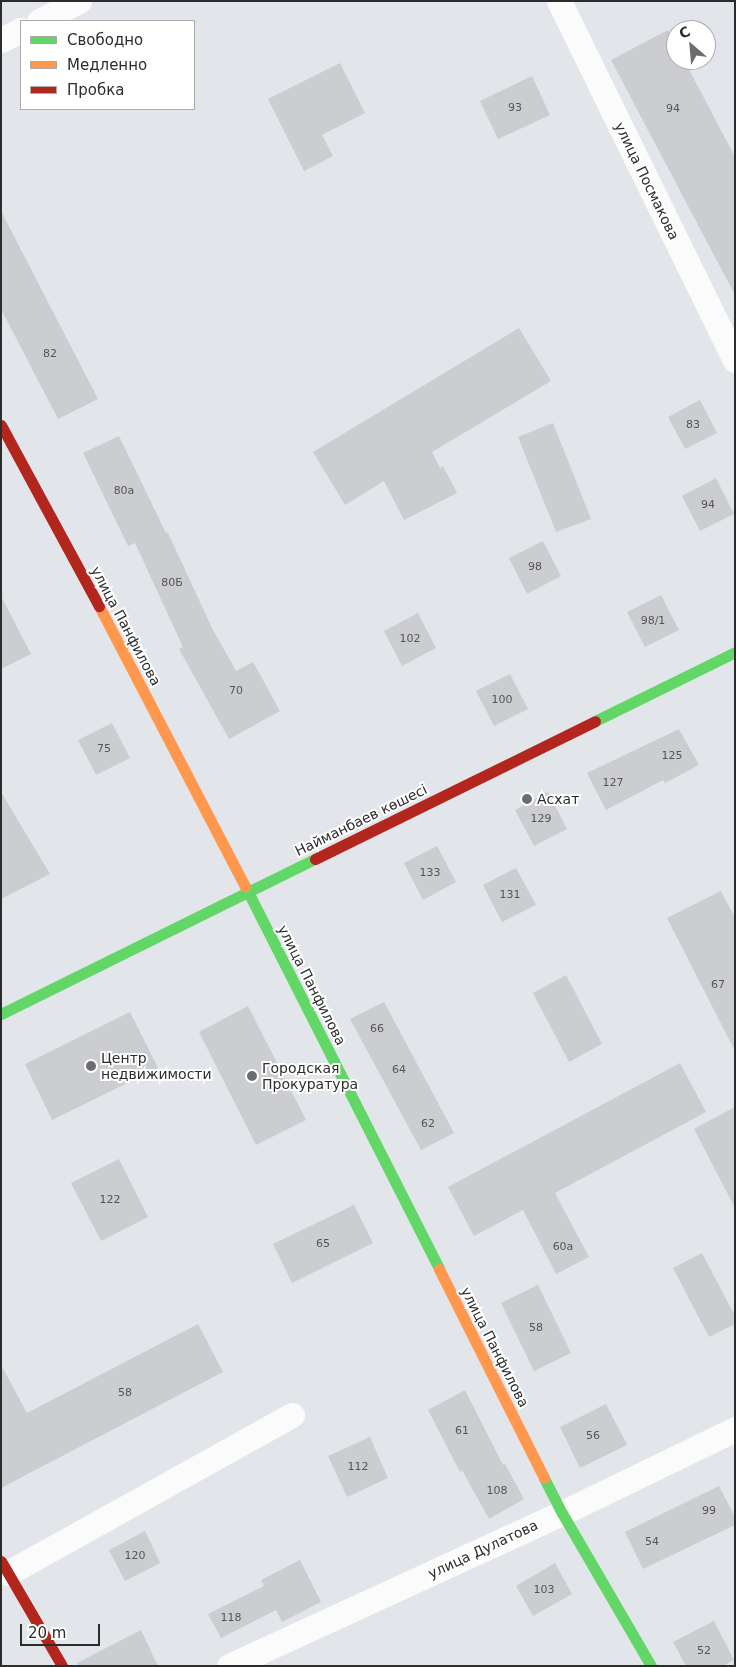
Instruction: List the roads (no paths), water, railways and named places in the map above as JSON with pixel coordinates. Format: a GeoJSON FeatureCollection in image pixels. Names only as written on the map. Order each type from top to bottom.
{"type":"FeatureCollection","features":[{"type":"Feature","properties":{"kind":"street"},"geometry":{"type":"LineString","coordinates":[[40,20],[78,1]]}},
{"type":"Feature","properties":{"kind":"street","name":"улица Посмакова"},"geometry":{"type":"LineString","coordinates":[[559,1],[735,360]]}},
{"type":"Feature","properties":{"kind":"street"},"geometry":{"type":"LineString","coordinates":[[1,40],[20,30]]}},
{"type":"Feature","properties":{"kind":"street","name":"улица Панфилова"},"geometry":{"type":"LineString","coordinates":[[1,425],[44,502],[249,893],[562,1513],[651,1666]]}},
{"type":"Feature","properties":{"kind":"street","name":"Найманбаев көшесі"},"geometry":{"type":"LineString","coordinates":[[1,1014],[735,652]]}},
{"type":"Feature","properties":{"kind":"street"},"geometry":{"type":"LineString","coordinates":[[62,1666],[5,1567],[292,1415]]}},
{"type":"Feature","properties":{"kind":"street","name":"улица Дулатова"},"geometry":{"type":"LineString","coordinates":[[229,1666],[562,1513],[735,1430]]}},
{"type":"Feature","properties":{"kind":"place","name":"Асхат"},"geometry":{"type":"Point","coordinates":[527,799]}},
{"type":"Feature","properties":{"kind":"place","name":"Центр недвижимости"},"geometry":{"type":"Point","coordinates":[91,1066]}},
{"type":"Feature","properties":{"kind":"place","name":"Городская Прокуратура"},"geometry":{"type":"Point","coordinates":[252,1076]}}]}
